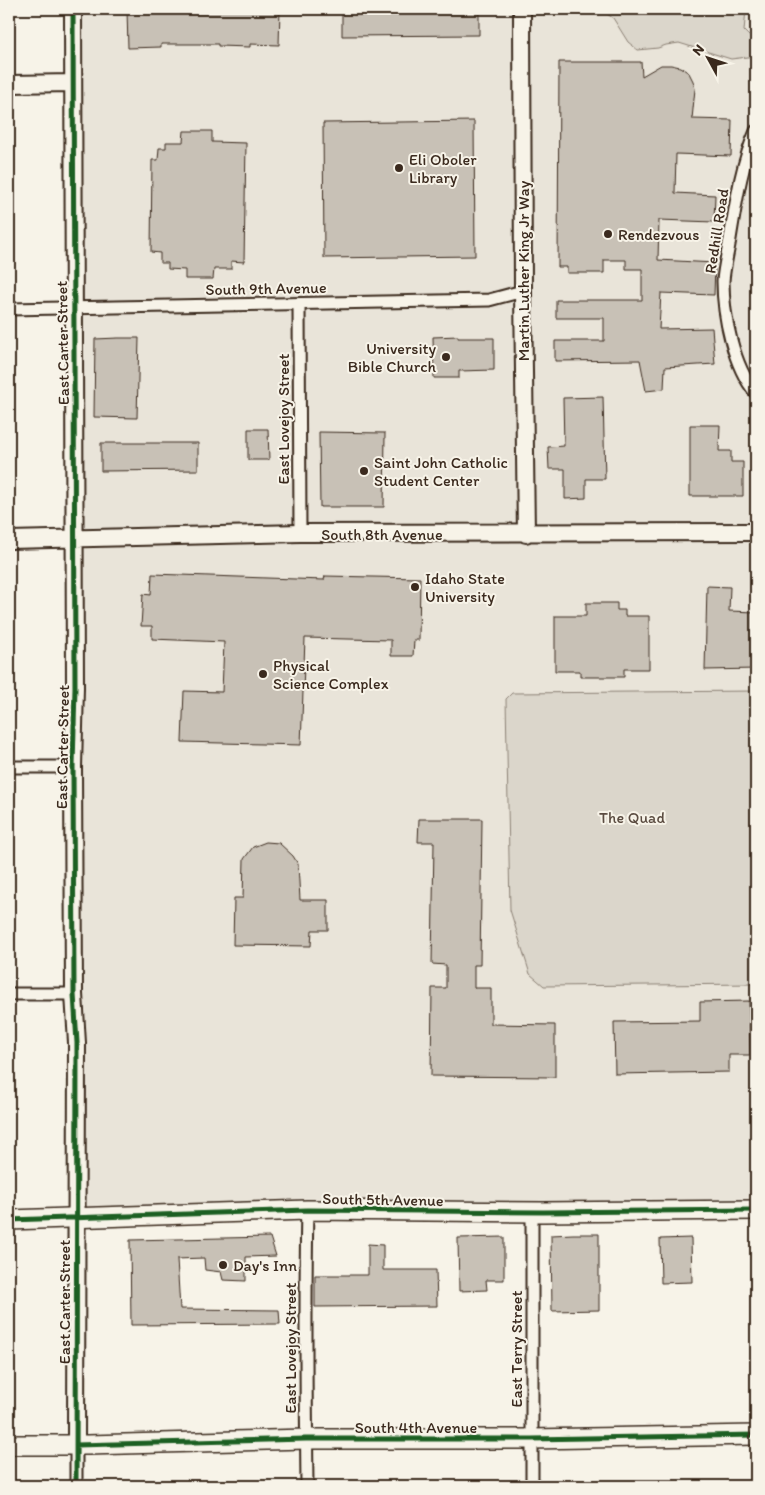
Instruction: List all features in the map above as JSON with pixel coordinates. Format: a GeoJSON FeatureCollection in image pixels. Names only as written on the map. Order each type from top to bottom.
{"type":"FeatureCollection","features":[{"type":"Feature","properties":{"kind":"main road","name":"South 5th Avenue"},"geometry":{"type":"LineString","coordinates":[[9,1220],[307,1210],[532,1212],[756,1210]]}},
{"type":"Feature","properties":{"kind":"main road","name":"South 4th Avenue"},"geometry":{"type":"LineString","coordinates":[[9,1445],[306,1439],[531,1440],[756,1436]]}},
{"type":"Feature","properties":{"kind":"street","name":"East Carter Street"},"geometry":{"type":"LineString","coordinates":[[73,9],[76,687],[73,767],[74,994],[77,1043],[76,1486]]}},
{"type":"Feature","properties":{"kind":"street","name":"Martin Luther King Jr Way"},"geometry":{"type":"LineString","coordinates":[[522,9],[526,534]]}},
{"type":"Feature","properties":{"kind":"street"},"geometry":{"type":"LineString","coordinates":[[9,84],[73,83]]}},
{"type":"Feature","properties":{"kind":"street","name":"Redhill Road"},"geometry":{"type":"LineString","coordinates":[[756,131],[741,177],[723,279],[725,309],[731,338],[738,361],[756,393]]}},
{"type":"Feature","properties":{"kind":"street","name":"South 9th Avenue"},"geometry":{"type":"LineString","coordinates":[[9,310],[489,300],[523,291]]}},
{"type":"Feature","properties":{"kind":"street","name":"East Lovejoy Street"},"geometry":{"type":"LineString","coordinates":[[299,304],[300,533]]}},
{"type":"Feature","properties":{"kind":"street","name":"South 8th Avenue"},"geometry":{"type":"LineString","coordinates":[[9,540],[300,533],[756,532]]}},
{"type":"Feature","properties":{"kind":"street"},"geometry":{"type":"LineString","coordinates":[[9,767],[73,767]]}},
{"type":"Feature","properties":{"kind":"street"},"geometry":{"type":"LineString","coordinates":[[9,994],[74,994]]}},
{"type":"Feature","properties":{"kind":"street","name":"East Lovejoy Street"},"geometry":{"type":"LineString","coordinates":[[307,1210],[305,1297],[307,1326],[307,1486]]}},
{"type":"Feature","properties":{"kind":"street","name":"East Terry Street"},"geometry":{"type":"LineString","coordinates":[[532,1212],[532,1486]]}},
{"type":"Feature","properties":{"kind":"shaded area","name":"Idaho State University"},"geometry":{"type":"Polygon","coordinates":[[[73,9],[756,9],[756,1210],[77,1219],[87,1102],[77,1043],[73,9]]]}},
{"type":"Feature","properties":{"kind":"green space"},"geometry":{"type":"Polygon","coordinates":[[[590,9],[746,9],[744,31],[749,36],[756,35],[756,56],[731,59],[679,43],[638,50],[628,42],[613,18],[601,10],[590,9]]]}},
{"type":"Feature","properties":{"kind":"green space","name":"The Quad"},"geometry":{"type":"Polygon","coordinates":[[[756,691],[756,984],[544,986],[530,974],[510,910],[506,699],[512,693],[756,691]]]}},
{"type":"Feature","properties":{"kind":"building"},"geometry":{"type":"Polygon","coordinates":[[[280,9],[279,45],[250,44],[250,47],[218,46],[218,44],[161,44],[161,47],[128,48],[127,10],[280,9]]]}},
{"type":"Feature","properties":{"kind":"building"},"geometry":{"type":"Polygon","coordinates":[[[342,9],[479,9],[479,35],[342,36],[342,9]]]}},
{"type":"Feature","properties":{"kind":"building","name":"Rendezvous"},"geometry":{"type":"Polygon","coordinates":[[[559,62],[641,62],[642,76],[661,65],[680,67],[689,73],[695,89],[692,119],[732,120],[731,156],[676,154],[675,193],[715,195],[714,222],[659,220],[658,260],[715,263],[714,295],[661,293],[659,329],[712,328],[715,364],[665,367],[664,389],[646,391],[640,360],[555,361],[555,341],[604,341],[604,318],[556,318],[556,300],[642,300],[642,269],[626,269],[626,260],[604,260],[604,273],[567,273],[567,267],[558,267],[559,62]]]}},
{"type":"Feature","properties":{"kind":"building","name":"Eli Oboler Library"},"geometry":{"type":"Polygon","coordinates":[[[474,121],[475,256],[324,258],[323,123],[474,121]]]}},
{"type":"Feature","properties":{"kind":"building"},"geometry":{"type":"Polygon","coordinates":[[[184,131],[212,131],[212,142],[246,143],[244,262],[231,261],[231,269],[214,269],[213,279],[185,279],[185,270],[168,269],[168,263],[160,263],[160,253],[151,252],[152,160],[158,160],[159,148],[166,148],[166,142],[183,142],[184,131]]]}},
{"type":"Feature","properties":{"kind":"building"},"geometry":{"type":"Polygon","coordinates":[[[458,336],[458,338],[494,338],[494,370],[459,371],[459,378],[434,378],[433,337],[458,336]]]}},
{"type":"Feature","properties":{"kind":"building"},"geometry":{"type":"Polygon","coordinates":[[[139,338],[137,418],[94,417],[95,339],[139,338]]]}},
{"type":"Feature","properties":{"kind":"building"},"geometry":{"type":"Polygon","coordinates":[[[603,397],[605,479],[586,479],[586,498],[565,499],[565,469],[549,469],[548,447],[564,446],[563,398],[603,397]]]}},
{"type":"Feature","properties":{"kind":"building"},"geometry":{"type":"Polygon","coordinates":[[[690,425],[720,425],[719,451],[731,451],[731,462],[743,462],[743,496],[690,496],[690,425]]]}},
{"type":"Feature","properties":{"kind":"building"},"geometry":{"type":"Polygon","coordinates":[[[248,429],[268,429],[269,460],[248,460],[248,429]]]}},
{"type":"Feature","properties":{"kind":"building","name":"Saint John Catholic Student Center"},"geometry":{"type":"Polygon","coordinates":[[[319,432],[385,433],[384,507],[320,507],[319,432]]]}},
{"type":"Feature","properties":{"kind":"building"},"geometry":{"type":"Polygon","coordinates":[[[101,443],[198,443],[198,470],[101,471],[101,443]]]}},
{"type":"Feature","properties":{"kind":"building","name":"Physical Science Complex"},"geometry":{"type":"Polygon","coordinates":[[[152,574],[324,580],[325,576],[420,578],[419,640],[414,640],[413,656],[391,656],[391,640],[305,638],[301,745],[182,742],[184,691],[222,692],[224,642],[152,639],[152,626],[141,626],[143,594],[151,595],[152,574]]]}},
{"type":"Feature","properties":{"kind":"building"},"geometry":{"type":"Polygon","coordinates":[[[707,586],[730,587],[729,611],[756,612],[756,669],[705,670],[707,586]]]}},
{"type":"Feature","properties":{"kind":"building"},"geometry":{"type":"Polygon","coordinates":[[[586,603],[617,603],[617,610],[625,610],[625,616],[649,616],[649,669],[624,669],[624,677],[580,677],[580,671],[555,671],[555,616],[586,616],[586,603]]]}},
{"type":"Feature","properties":{"kind":"building"},"geometry":{"type":"Polygon","coordinates":[[[419,819],[482,819],[480,965],[474,965],[474,988],[491,988],[491,1024],[555,1025],[555,1077],[431,1076],[432,988],[446,988],[446,965],[432,964],[434,842],[418,842],[419,819]]]}},
{"type":"Feature","properties":{"kind":"building"},"geometry":{"type":"Polygon","coordinates":[[[266,842],[279,843],[293,856],[298,864],[300,900],[328,900],[328,930],[312,930],[311,946],[233,945],[234,898],[243,898],[244,859],[253,847],[266,842]]]}},
{"type":"Feature","properties":{"kind":"building"},"geometry":{"type":"Polygon","coordinates":[[[749,1001],[750,1055],[729,1055],[729,1072],[615,1074],[614,1022],[700,1021],[700,1002],[749,1001]]]}},
{"type":"Feature","properties":{"kind":"building"},"geometry":{"type":"Polygon","coordinates":[[[599,1234],[599,1310],[552,1311],[551,1235],[599,1234]]]}},
{"type":"Feature","properties":{"kind":"building"},"geometry":{"type":"Polygon","coordinates":[[[270,1237],[276,1256],[246,1257],[246,1281],[223,1280],[221,1272],[205,1270],[204,1258],[177,1259],[180,1309],[279,1310],[280,1324],[131,1325],[130,1240],[270,1237]]]}},
{"type":"Feature","properties":{"kind":"building"},"geometry":{"type":"Polygon","coordinates":[[[504,1237],[504,1280],[486,1280],[487,1290],[459,1291],[458,1238],[504,1237]]]}},
{"type":"Feature","properties":{"kind":"building"},"geometry":{"type":"Polygon","coordinates":[[[691,1238],[692,1282],[661,1283],[660,1239],[691,1238]]]}},
{"type":"Feature","properties":{"kind":"building"},"geometry":{"type":"Polygon","coordinates":[[[368,1244],[383,1245],[383,1270],[436,1270],[437,1306],[315,1307],[315,1275],[368,1275],[368,1244]]]}},
{"type":"Feature","properties":{"kind":"cycle path"},"geometry":{"type":"LineString","coordinates":[[73,9],[75,687],[73,767],[74,994],[77,1043],[76,1486]]}},
{"type":"Feature","properties":{"kind":"cycle path"},"geometry":{"type":"LineString","coordinates":[[9,1220],[307,1210],[543,1212],[756,1210]]}},
{"type":"Feature","properties":{"kind":"cycle path"},"geometry":{"type":"LineString","coordinates":[[76,1445],[306,1439],[531,1439],[756,1435]]}},
{"type":"Feature","properties":{"kind":"place","name":"Eli Oboler Library"},"geometry":{"type":"Point","coordinates":[399,168]}},
{"type":"Feature","properties":{"kind":"place","name":"Rendezvous"},"geometry":{"type":"Point","coordinates":[608,234]}},
{"type":"Feature","properties":{"kind":"place","name":"University Bible Church"},"geometry":{"type":"Point","coordinates":[446,357]}},
{"type":"Feature","properties":{"kind":"place","name":"Saint John Catholic Student Center"},"geometry":{"type":"Point","coordinates":[364,471]}},
{"type":"Feature","properties":{"kind":"place","name":"Idaho State University"},"geometry":{"type":"Point","coordinates":[415,587]}},
{"type":"Feature","properties":{"kind":"place","name":"Physical Science Complex"},"geometry":{"type":"Point","coordinates":[263,674]}},
{"type":"Feature","properties":{"kind":"place","name":"Day's Inn"},"geometry":{"type":"Point","coordinates":[223,1265]}}]}
